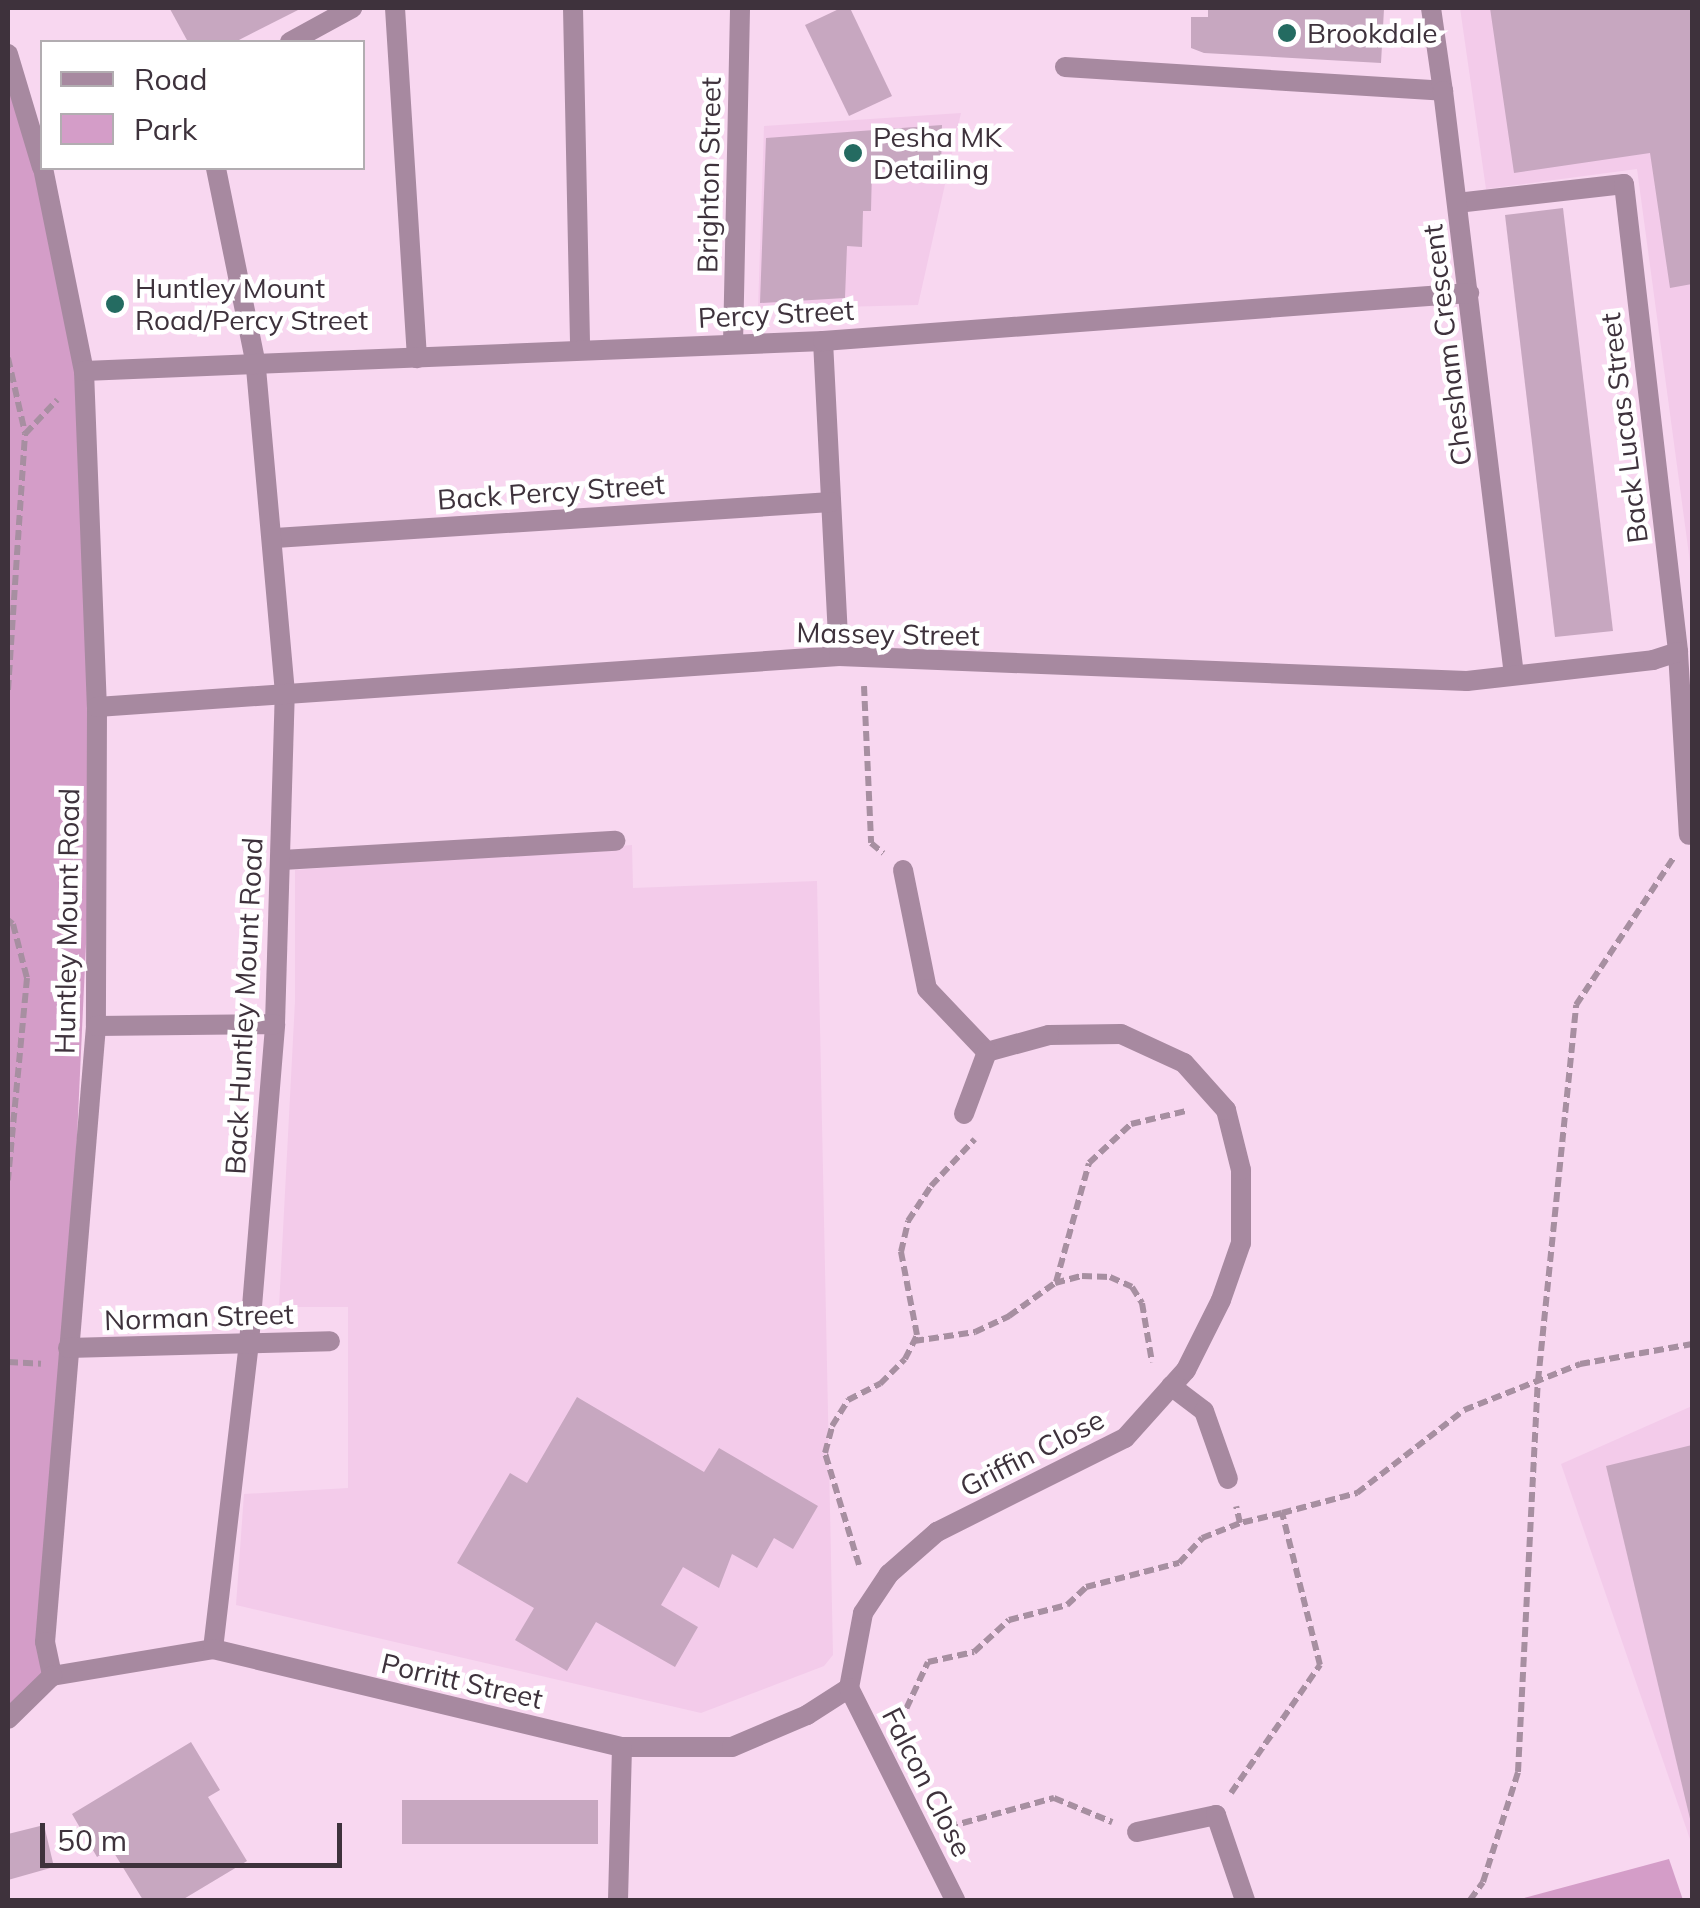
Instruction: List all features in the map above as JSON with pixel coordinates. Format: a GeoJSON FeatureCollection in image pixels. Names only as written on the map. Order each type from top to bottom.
{"type":"FeatureCollection","features":[{"type":"Feature","properties":{"kind":"street"},"geometry":{"type":"LineString","coordinates":[[294,40],[352,8]]}},
{"type":"Feature","properties":{"kind":"street"},"geometry":{"type":"LineString","coordinates":[[394,8],[417,358]]}},
{"type":"Feature","properties":{"kind":"street"},"geometry":{"type":"LineString","coordinates":[[573,8],[580,350]]}},
{"type":"Feature","properties":{"kind":"street","name":"Brighton Street"},"geometry":{"type":"LineString","coordinates":[[734,344],[740,8]]}},
{"type":"Feature","properties":{"kind":"street","name":"Chesham Crescent"},"geometry":{"type":"LineString","coordinates":[[1431,8],[1514,675]]}},
{"type":"Feature","properties":{"kind":"street","name":"Huntley Mount Road"},"geometry":{"type":"LineString","coordinates":[[8,54],[40,160]]}},
{"type":"Feature","properties":{"kind":"street"},"geometry":{"type":"LineString","coordinates":[[1065,67],[1442,91]]}},
{"type":"Feature","properties":{"kind":"street","name":"Huntley Mount Road"},"geometry":{"type":"LineString","coordinates":[[43,170],[84,378],[98,707],[96,1026],[45,1642],[52,1676]]}},
{"type":"Feature","properties":{"kind":"street","name":"Back Huntley Mount Road"},"geometry":{"type":"LineString","coordinates":[[213,1649],[249,1342],[274,1024],[282,860],[284,693],[274,538],[256,364],[216,170]]}},
{"type":"Feature","properties":{"kind":"street","name":"Back Lucas Street"},"geometry":{"type":"LineString","coordinates":[[1457,203],[1624,184],[1685,650],[1689,835]]}},
{"type":"Feature","properties":{"kind":"street","name":"Percy Street"},"geometry":{"type":"LineString","coordinates":[[84,378],[256,364],[822,341],[1469,293]]}},
{"type":"Feature","properties":{"kind":"street"},"geometry":{"type":"LineString","coordinates":[[822,341],[839,656]]}},
{"type":"Feature","properties":{"kind":"street","name":"Back Percy Street"},"geometry":{"type":"LineString","coordinates":[[274,538],[830,502]]}},
{"type":"Feature","properties":{"kind":"street","name":"Massey Street"},"geometry":{"type":"LineString","coordinates":[[98,707],[839,656],[1467,681],[1653,660],[1685,650]]}},
{"type":"Feature","properties":{"kind":"street"},"geometry":{"type":"LineString","coordinates":[[282,860],[615,842]]}},
{"type":"Feature","properties":{"kind":"street"},"geometry":{"type":"LineString","coordinates":[[902,870],[928,989],[987,1052],[964,1114]]}},
{"type":"Feature","properties":{"kind":"street"},"geometry":{"type":"LineString","coordinates":[[96,1026],[274,1024]]}},
{"type":"Feature","properties":{"kind":"street","name":"Griffin Close"},"geometry":{"type":"LineString","coordinates":[[849,1688],[863,1613],[882,1585],[937,1532],[1125,1438],[1186,1370],[1221,1300],[1241,1242],[1241,1170],[1226,1110],[1184,1063],[1121,1034],[1049,1035],[987,1052]]}},
{"type":"Feature","properties":{"kind":"street","name":"Norman Street"},"geometry":{"type":"LineString","coordinates":[[68,1348],[330,1340]]}},
{"type":"Feature","properties":{"kind":"street"},"geometry":{"type":"LineString","coordinates":[[1171,1386],[1204,1411],[1228,1479]]}},
{"type":"Feature","properties":{"kind":"street","name":"Porritt Street"},"geometry":{"type":"LineString","coordinates":[[52,1676],[213,1649],[622,1747],[732,1747],[807,1716],[849,1688]]}},
{"type":"Feature","properties":{"kind":"street"},"geometry":{"type":"LineString","coordinates":[[8,1719],[52,1676]]}},
{"type":"Feature","properties":{"kind":"street","name":"Falcon Close"},"geometry":{"type":"LineString","coordinates":[[849,1688],[955,1900]]}},
{"type":"Feature","properties":{"kind":"street"},"geometry":{"type":"LineString","coordinates":[[618,1900],[622,1747]]}},
{"type":"Feature","properties":{"kind":"street"},"geometry":{"type":"LineString","coordinates":[[1137,1832],[1216,1815],[1245,1900]]}},
{"type":"Feature","properties":{"kind":"path"},"geometry":{"type":"LineString","coordinates":[[8,358],[26,434],[8,690]]}},
{"type":"Feature","properties":{"kind":"path"},"geometry":{"type":"LineString","coordinates":[[26,434],[53,402],[84,378]]}},
{"type":"Feature","properties":{"kind":"path"},"geometry":{"type":"LineString","coordinates":[[863,657],[871,843],[902,870]]}},
{"type":"Feature","properties":{"kind":"path"},"geometry":{"type":"LineString","coordinates":[[1470,1900],[1483,1882],[1518,1772],[1538,1381],[1576,1005],[1689,835]]}},
{"type":"Feature","properties":{"kind":"path"},"geometry":{"type":"LineString","coordinates":[[8,920],[28,978],[8,1180]]}},
{"type":"Feature","properties":{"kind":"path"},"geometry":{"type":"LineString","coordinates":[[1055,1283],[1089,1163],[1131,1124],[1188,1111],[1211,1093]]}},
{"type":"Feature","properties":{"kind":"path"},"geometry":{"type":"LineString","coordinates":[[882,1585],[858,1564],[856,1545],[826,1453],[832,1426],[848,1400],[880,1384],[905,1360],[918,1335],[901,1252],[908,1221],[932,1186],[972,1146],[982,1126],[964,1114]]}},
{"type":"Feature","properties":{"kind":"path"},"geometry":{"type":"LineString","coordinates":[[914,1341],[975,1332],[1008,1316],[1055,1283],[1082,1276],[1110,1277],[1132,1286],[1142,1303],[1152,1364],[1171,1386]]}},
{"type":"Feature","properties":{"kind":"path"},"geometry":{"type":"LineString","coordinates":[[876,1740],[895,1732],[928,1662],[974,1652],[1009,1620],[1067,1605],[1086,1587],[1178,1563],[1202,1538],[1240,1523],[1357,1493],[1464,1410],[1580,1364],[1692,1344]]}},
{"type":"Feature","properties":{"kind":"path"},"geometry":{"type":"LineString","coordinates":[[1228,1479],[1240,1523]]}},
{"type":"Feature","properties":{"kind":"path"},"geometry":{"type":"LineString","coordinates":[[1216,1815],[1320,1666],[1282,1514]]}},
{"type":"Feature","properties":{"kind":"path"},"geometry":{"type":"LineString","coordinates":[[924,1834],[1054,1798],[1137,1832]]}},
{"type":"Feature","properties":{"kind":"shaded area"},"geometry":{"type":"Polygon","coordinates":[[[1460,8],[1692,8],[1692,577],[1637,169],[1486,189],[1460,8]]]}},
{"type":"Feature","properties":{"kind":"shaded area"},"geometry":{"type":"Polygon","coordinates":[[[961,113],[918,305],[758,309],[764,126],[961,113]]]}},
{"type":"Feature","properties":{"kind":"shaded area"},"geometry":{"type":"Polygon","coordinates":[[[632,845],[633,888],[817,881],[833,1655],[824,1666],[701,1713],[236,1605],[244,1494],[348,1488],[348,1307],[279,1307],[295,1001],[295,870],[632,845]]]}},
{"type":"Feature","properties":{"kind":"shaded area"},"geometry":{"type":"Polygon","coordinates":[[[1692,1406],[1692,1845],[1561,1464],[1692,1406]]]}},
{"type":"Feature","properties":{"kind":"green space"},"geometry":{"type":"Polygon","coordinates":[[[8,74],[48,186],[84,371],[97,707],[52,1676],[8,1719],[8,74]]]}},
{"type":"Feature","properties":{"kind":"green space"},"geometry":{"type":"Polygon","coordinates":[[[1669,1859],[1683,1900],[1517,1900],[1669,1859]]]}},
{"type":"Feature","properties":{"kind":"building"},"geometry":{"type":"Polygon","coordinates":[[[302,8],[239,40],[187,40],[170,9],[302,8]]]}},
{"type":"Feature","properties":{"kind":"building"},"geometry":{"type":"Polygon","coordinates":[[[841,8],[850,8],[892,96],[849,116],[805,25],[841,8]]]}},
{"type":"Feature","properties":{"kind":"building","name":"Brookdale"},"geometry":{"type":"Polygon","coordinates":[[[1208,8],[1384,9],[1381,63],[1204,53],[1191,48],[1191,17],[1208,17],[1208,8]]]}},
{"type":"Feature","properties":{"kind":"building"},"geometry":{"type":"Polygon","coordinates":[[[1490,8],[1692,8],[1692,284],[1670,288],[1650,153],[1514,173],[1490,8]]]}},
{"type":"Feature","properties":{"kind":"building"},"geometry":{"type":"Polygon","coordinates":[[[942,125],[941,171],[872,169],[871,211],[863,211],[862,247],[847,246],[845,298],[760,303],[766,138],[942,125]]]}},
{"type":"Feature","properties":{"kind":"building"},"geometry":{"type":"Polygon","coordinates":[[[1563,208],[1613,631],[1555,637],[1505,215],[1563,208]]]}},
{"type":"Feature","properties":{"kind":"building"},"geometry":{"type":"Polygon","coordinates":[[[577,1397],[704,1472],[719,1448],[818,1506],[793,1549],[774,1538],[757,1568],[732,1554],[719,1588],[683,1567],[661,1605],[698,1627],[675,1667],[596,1622],[567,1671],[515,1640],[534,1608],[457,1563],[510,1473],[527,1483],[577,1397]]]}},
{"type":"Feature","properties":{"kind":"building"},"geometry":{"type":"Polygon","coordinates":[[[1692,1445],[1692,1823],[1691,1823],[1606,1466],[1692,1445]]]}},
{"type":"Feature","properties":{"kind":"building"},"geometry":{"type":"Polygon","coordinates":[[[191,1742],[220,1790],[208,1797],[247,1861],[182,1900],[143,1900],[111,1848],[97,1857],[72,1814],[191,1742]]]}},
{"type":"Feature","properties":{"kind":"building"},"geometry":{"type":"Polygon","coordinates":[[[402,1800],[598,1800],[598,1844],[402,1844],[402,1800]]]}},
{"type":"Feature","properties":{"kind":"building"},"geometry":{"type":"Polygon","coordinates":[[[44,1825],[54,1867],[8,1880],[8,1834],[44,1825]]]}},
{"type":"Feature","properties":{"kind":"place","name":"Brookdale"},"geometry":{"type":"Point","coordinates":[1287,33]}},
{"type":"Feature","properties":{"kind":"place","name":"Pesha MK Detailing"},"geometry":{"type":"Point","coordinates":[853,153]}},
{"type":"Feature","properties":{"kind":"place","name":"Huntley Mount Road/Percy Street"},"geometry":{"type":"Point","coordinates":[115,304]}}]}
